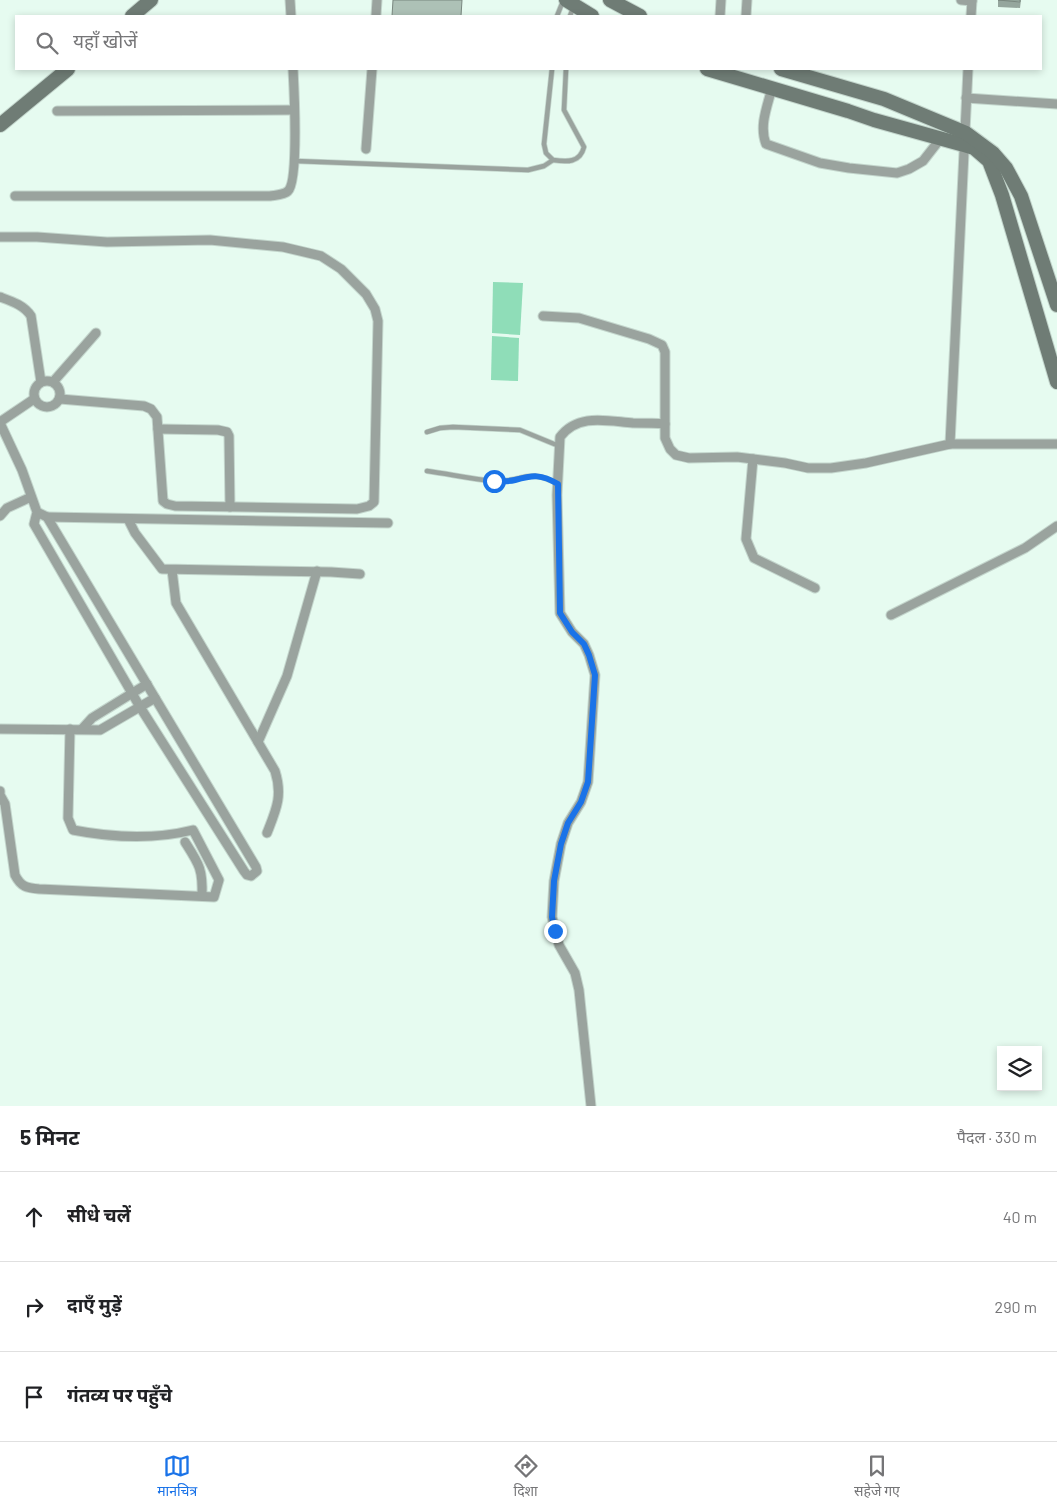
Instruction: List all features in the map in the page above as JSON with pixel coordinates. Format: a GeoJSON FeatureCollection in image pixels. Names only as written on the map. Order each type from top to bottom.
{"type":"FeatureCollection","features":[{"type":"Feature","properties":{"kind":"street"},"geometry":{"type":"LineString","coordinates":[[133,15],[151,0]]}},
{"type":"Feature","properties":{"kind":"street"},"geometry":{"type":"LineString","coordinates":[[290,0],[291,15]]}},
{"type":"Feature","properties":{"kind":"street"},"geometry":{"type":"LineString","coordinates":[[376,15],[377,0]]}},
{"type":"Feature","properties":{"kind":"street"},"geometry":{"type":"LineString","coordinates":[[720,15],[721,0]]}},
{"type":"Feature","properties":{"kind":"street"},"geometry":{"type":"LineString","coordinates":[[746,15],[747,0]]}},
{"type":"Feature","properties":{"kind":"street"},"geometry":{"type":"LineString","coordinates":[[961,0],[972,0],[971,15]]}},
{"type":"Feature","properties":{"kind":"street"},"geometry":{"type":"LineString","coordinates":[[613,1],[638,15]]}},
{"type":"Feature","properties":{"kind":"street"},"geometry":{"type":"LineString","coordinates":[[570,4],[590,15]]}},
{"type":"Feature","properties":{"kind":"street"},"geometry":{"type":"LineString","coordinates":[[0,125],[67,70]]}},
{"type":"Feature","properties":{"kind":"street"},"geometry":{"type":"LineString","coordinates":[[15,196],[270,196],[282,194],[289,190],[294,181],[293,70]]}},
{"type":"Feature","properties":{"kind":"street"},"geometry":{"type":"LineString","coordinates":[[366,149],[372,70]]}},
{"type":"Feature","properties":{"kind":"street"},"geometry":{"type":"LineString","coordinates":[[710,70],[874,120],[941,138],[965,139],[988,161],[1002,195],[1057,382]]}},
{"type":"Feature","properties":{"kind":"street"},"geometry":{"type":"LineString","coordinates":[[784,70],[884,99],[993,152],[1006,168],[1021,196],[1057,305]]}},
{"type":"Feature","properties":{"kind":"street"},"geometry":{"type":"LineString","coordinates":[[950,444],[968,70]]}},
{"type":"Feature","properties":{"kind":"street"},"geometry":{"type":"LineString","coordinates":[[772,88],[763,124],[762,135],[766,144],[820,163],[897,173],[923,161],[941,138]]}},
{"type":"Feature","properties":{"kind":"street"},"geometry":{"type":"LineString","coordinates":[[966,98],[1057,104]]}},
{"type":"Feature","properties":{"kind":"street"},"geometry":{"type":"LineString","coordinates":[[57,111],[294,110]]}},
{"type":"Feature","properties":{"kind":"street"},"geometry":{"type":"LineString","coordinates":[[0,237],[107,242],[210,240],[283,247],[321,256],[341,269],[366,294],[378,320],[374,502],[369,506],[357,508],[230,508],[167,504],[163,501],[157,416],[151,409],[144,406],[60,399]]}},
{"type":"Feature","properties":{"kind":"street"},"geometry":{"type":"LineString","coordinates":[[0,296],[19,304],[31,316],[41,382]]}},
{"type":"Feature","properties":{"kind":"street"},"geometry":{"type":"LineString","coordinates":[[543,316],[579,318],[649,339],[662,345],[665,352],[665,438],[670,449],[676,455],[689,458],[753,459],[808,468],[831,468],[866,463],[950,444],[1057,444]]}},
{"type":"Feature","properties":{"kind":"street"},"geometry":{"type":"LineString","coordinates":[[53,382],[96,333]]}},
{"type":"Feature","properties":{"kind":"street"},"geometry":{"type":"LineString","coordinates":[[47,380],[58,386],[61,392],[60,399],[56,404],[44,407],[34,399],[36,386],[41,382],[47,380]]}},
{"type":"Feature","properties":{"kind":"street"},"geometry":{"type":"LineString","coordinates":[[34,399],[0,422],[4,436],[32,497],[37,512],[34,524],[140,707],[244,871],[247,875],[251,876],[256,871],[256,867],[48,517]]}},
{"type":"Feature","properties":{"kind":"street"},"geometry":{"type":"LineString","coordinates":[[591,1106],[579,990],[575,973],[559,945],[552,917],[554,881],[561,844],[568,823],[581,802],[588,782],[595,675],[584,644],[572,632],[560,613],[559,446],[560,437],[565,431],[574,424],[586,421],[607,420],[665,424]]}},
{"type":"Feature","properties":{"kind":"street"},"geometry":{"type":"LineString","coordinates":[[158,429],[218,430],[227,432],[229,436],[230,508]]}},
{"type":"Feature","properties":{"kind":"street"},"geometry":{"type":"LineString","coordinates":[[753,459],[746,539],[750,550],[754,558],[815,588]]}},
{"type":"Feature","properties":{"kind":"street"},"geometry":{"type":"LineString","coordinates":[[0,516],[7,508],[32,497]]}},
{"type":"Feature","properties":{"kind":"street"},"geometry":{"type":"LineString","coordinates":[[37,512],[48,517],[388,523]]}},
{"type":"Feature","properties":{"kind":"street"},"geometry":{"type":"LineString","coordinates":[[128,519],[135,533],[162,569],[317,571],[360,574]]}},
{"type":"Feature","properties":{"kind":"street"},"geometry":{"type":"LineString","coordinates":[[891,615],[1026,548],[1057,526]]}},
{"type":"Feature","properties":{"kind":"street"},"geometry":{"type":"LineString","coordinates":[[172,570],[176,603],[275,771],[279,783],[278,806],[267,834]]}},
{"type":"Feature","properties":{"kind":"street"},"geometry":{"type":"LineString","coordinates":[[258,742],[287,676],[317,571]]}},
{"type":"Feature","properties":{"kind":"street"},"geometry":{"type":"LineString","coordinates":[[82,729],[92,718],[147,684]]}},
{"type":"Feature","properties":{"kind":"street"},"geometry":{"type":"LineString","coordinates":[[0,729],[100,730],[155,698]]}},
{"type":"Feature","properties":{"kind":"street"},"geometry":{"type":"LineString","coordinates":[[0,791],[5,804],[15,876],[24,887],[48,890],[214,896],[219,880],[193,830],[170,836],[121,838],[73,830],[68,818],[70,729]]}},
{"type":"Feature","properties":{"kind":"street"},"geometry":{"type":"LineString","coordinates":[[185,842],[200,867],[202,896]]}},
{"type":"Feature","properties":{"kind":"lane"},"geometry":{"type":"LineString","coordinates":[[558,15],[570,4]]}},
{"type":"Feature","properties":{"kind":"lane"},"geometry":{"type":"LineString","coordinates":[[552,70],[544,144],[546,153],[553,160],[572,162],[578,159],[584,147],[564,110],[566,70]]}},
{"type":"Feature","properties":{"kind":"lane"},"geometry":{"type":"LineString","coordinates":[[295,161],[528,170],[544,166],[553,160]]}},
{"type":"Feature","properties":{"kind":"lane"},"geometry":{"type":"LineString","coordinates":[[427,432],[453,427],[520,430],[559,446]]}},
{"type":"Feature","properties":{"kind":"lane"},"geometry":{"type":"LineString","coordinates":[[427,471],[494,481],[513,481],[525,477],[538,476],[558,484]]}},
{"type":"Feature","properties":{"kind":"green space"},"geometry":{"type":"Polygon","coordinates":[[[493,282],[523,283],[520,335],[492,333],[493,282]]]}},
{"type":"Feature","properties":{"kind":"green space"},"geometry":{"type":"Polygon","coordinates":[[[492,336],[519,338],[518,381],[491,380],[492,336]]]}},
{"type":"Feature","properties":{"kind":"building"},"geometry":{"type":"Polygon","coordinates":[[[393,0],[462,0],[461,15],[392,15],[393,0]]]}},
{"type":"Feature","properties":{"kind":"building"},"geometry":{"type":"Polygon","coordinates":[[[998,0],[1020,0],[1020,2],[998,0]]]}},
{"type":"Feature","properties":{"kind":"route"},"geometry":{"type":"LineString","coordinates":[[494,481],[513,481],[525,477],[538,476],[558,484],[558,585],[560,613],[572,632],[584,644],[595,675],[588,782],[581,802],[568,823],[561,844],[554,881],[552,917],[555,931]]}}]}
